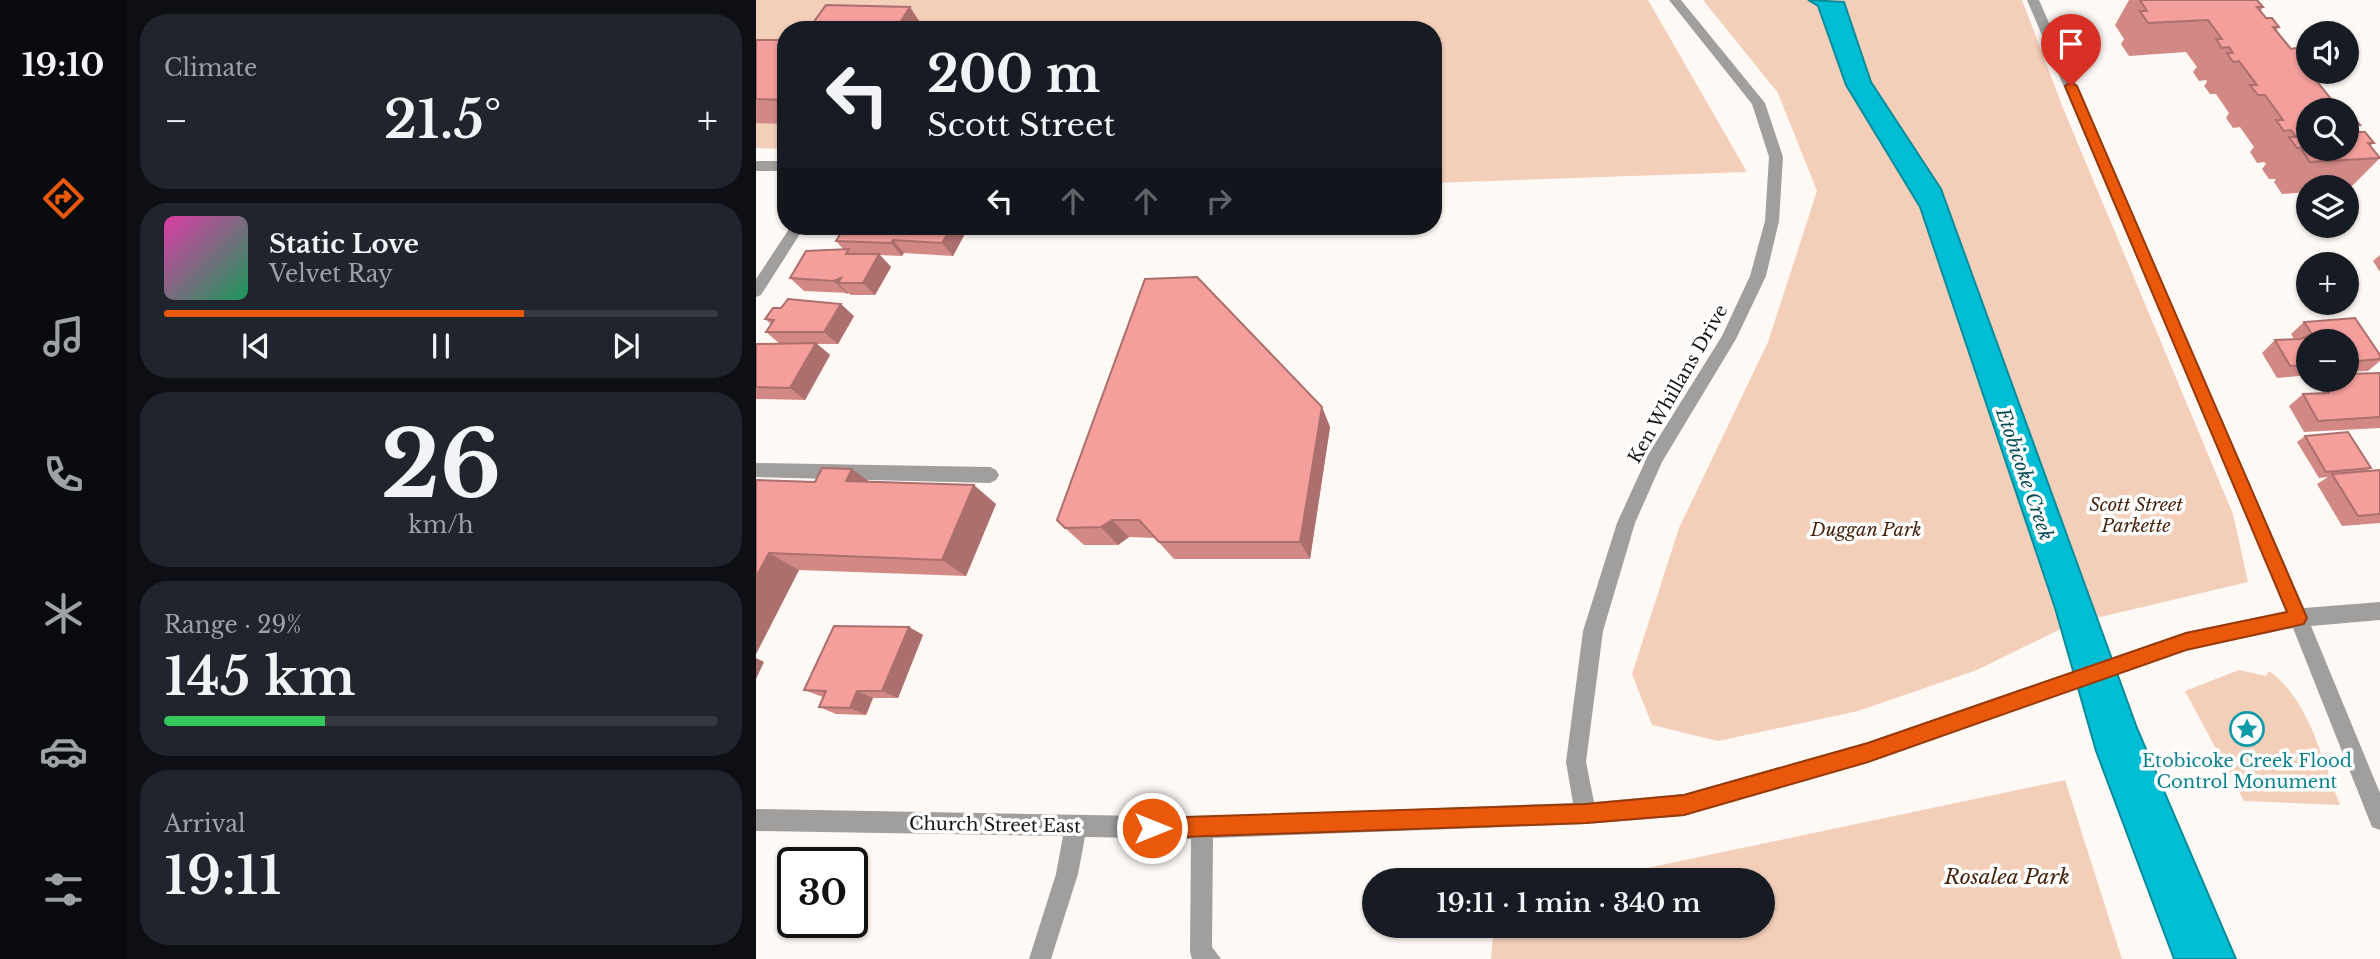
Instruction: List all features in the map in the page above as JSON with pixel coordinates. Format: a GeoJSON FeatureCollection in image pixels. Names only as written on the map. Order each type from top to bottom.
{"type":"FeatureCollection","features":[{"type":"Feature","properties":{"kind":"street","name":"Ken Whillans Drive"},"geometry":{"type":"LineString","coordinates":[[1586,813],[1576,762],[1593,631],[1626,523],[1655,458],[1728,339],[1759,276],[1772,221],[1776,157],[1758,103],[1675,0]]}},
{"type":"Feature","properties":{"kind":"street"},"geometry":{"type":"LineString","coordinates":[[2033,0],[2298,618],[2380,819]]}},
{"type":"Feature","properties":{"kind":"street"},"geometry":{"type":"LineString","coordinates":[[756,166],[777,166]]}},
{"type":"Feature","properties":{"kind":"street"},"geometry":{"type":"LineString","coordinates":[[756,291],[792,235]]}},
{"type":"Feature","properties":{"kind":"street"},"geometry":{"type":"LineString","coordinates":[[756,470],[990,475]]}},
{"type":"Feature","properties":{"kind":"street","name":"Church Street East"},"geometry":{"type":"LineString","coordinates":[[756,820],[1202,828],[1586,813],[1684,805],[1868,752],[2186,641],[2298,618],[2380,611]]}},
{"type":"Feature","properties":{"kind":"street"},"geometry":{"type":"LineString","coordinates":[[1040,959],[1067,874],[1076,827]]}},
{"type":"Feature","properties":{"kind":"street"},"geometry":{"type":"LineString","coordinates":[[1202,828],[1201,952],[1210,959]]}},
{"type":"Feature","properties":{"kind":"green space"},"geometry":{"type":"Polygon","coordinates":[[[756,0],[1648,0],[1747,172],[1442,183],[1442,21],[777,21],[777,149],[756,148],[756,0]]]}},
{"type":"Feature","properties":{"kind":"green space"},"geometry":{"type":"Polygon","coordinates":[[[1703,0],[2022,0],[2063,108],[2233,514],[2248,582],[2071,624],[1977,670],[1858,711],[1718,741],[1652,725],[1632,674],[1679,528],[1768,342],[1817,191],[1778,93],[1703,0]]]}},
{"type":"Feature","properties":{"kind":"green space"},"geometry":{"type":"Polygon","coordinates":[[[2239,670],[2266,676],[2269,671],[2295,698],[2313,732],[2340,805],[2244,801],[2185,691],[2239,670]]]}},
{"type":"Feature","properties":{"kind":"green space","name":"Rosalea Park"},"geometry":{"type":"Polygon","coordinates":[[[2065,780],[2122,959],[1491,959],[1493,938],[1775,938],[1775,868],[1647,868],[2065,780]]]}},
{"type":"Feature","properties":{"kind":"water","name":"Etobicoke Creek"},"geometry":{"type":"Polygon","coordinates":[[[1808,0],[1844,2],[1871,82],[1941,189],[2137,728],[2236,959],[2174,959],[2096,751],[2055,608],[1920,207],[1846,85],[1818,6],[1808,0]]]}},
{"type":"Feature","properties":{"kind":"building"},"geometry":{"type":"Polygon","coordinates":[[[2140,0],[2257,0],[2263,7],[2257,7],[2279,27],[2273,27],[2291,49],[2296,48],[2296,84],[2319,84],[2330,98],[2296,98],[2296,137],[2291,130],[2284,131],[2276,120],[2283,120],[2265,95],[2258,95],[2250,85],[2257,85],[2239,61],[2233,62],[2227,53],[2233,53],[2229,47],[2222,48],[2216,39],[2222,39],[2208,20],[2148,23],[2140,11],[2147,11],[2140,0]]]}},
{"type":"Feature","properties":{"kind":"building"},"geometry":{"type":"Polygon","coordinates":[[[826,5],[910,7],[901,21],[814,21],[826,5]]]}},
{"type":"Feature","properties":{"kind":"building"},"geometry":{"type":"Polygon","coordinates":[[[756,40],[777,40],[777,100],[756,99],[756,40]]]}},
{"type":"Feature","properties":{"kind":"building"},"geometry":{"type":"Polygon","coordinates":[[[2359,132],[2365,132],[2374,143],[2368,143],[2380,158],[2359,159],[2359,132]]]}},
{"type":"Feature","properties":{"kind":"building"},"geometry":{"type":"Polygon","coordinates":[[[2289,137],[2296,137],[2296,147],[2289,137]]]}},
{"type":"Feature","properties":{"kind":"building"},"geometry":{"type":"Polygon","coordinates":[[[840,235],[947,235],[942,243],[836,241],[840,235]]]}},
{"type":"Feature","properties":{"kind":"building"},"geometry":{"type":"Polygon","coordinates":[[[849,249],[846,254],[879,254],[863,283],[838,283],[841,278],[834,281],[790,278],[806,251],[849,249]]]}},
{"type":"Feature","properties":{"kind":"building"},"geometry":{"type":"Polygon","coordinates":[[[1197,277],[1322,407],[1300,542],[1159,542],[1139,520],[1112,520],[1101,527],[1065,528],[1057,520],[1145,279],[1197,277]]]}},
{"type":"Feature","properties":{"kind":"building"},"geometry":{"type":"Polygon","coordinates":[[[788,299],[841,304],[824,332],[766,332],[774,320],[765,319],[773,308],[781,308],[788,299]]]}},
{"type":"Feature","properties":{"kind":"building"},"geometry":{"type":"Polygon","coordinates":[[[2355,318],[2380,359],[2359,361],[2359,329],[2309,329],[2304,322],[2355,318]]]}},
{"type":"Feature","properties":{"kind":"building"},"geometry":{"type":"Polygon","coordinates":[[[2296,339],[2296,366],[2290,366],[2275,340],[2296,339]]]}},
{"type":"Feature","properties":{"kind":"building"},"geometry":{"type":"Polygon","coordinates":[[[816,343],[790,388],[756,387],[756,344],[816,343]]]}},
{"type":"Feature","properties":{"kind":"building"},"geometry":{"type":"Polygon","coordinates":[[[2380,373],[2380,417],[2318,421],[2303,394],[2359,392],[2359,374],[2380,373]]]}},
{"type":"Feature","properties":{"kind":"building"},"geometry":{"type":"Polygon","coordinates":[[[2348,432],[2371,468],[2326,472],[2305,436],[2348,432]]]}},
{"type":"Feature","properties":{"kind":"building"},"geometry":{"type":"Polygon","coordinates":[[[822,468],[852,469],[846,481],[974,485],[942,560],[769,553],[756,577],[756,480],[815,482],[822,468]]]}},
{"type":"Feature","properties":{"kind":"building"},"geometry":{"type":"Polygon","coordinates":[[[2380,470],[2380,514],[2358,516],[2332,474],[2380,470]]]}},
{"type":"Feature","properties":{"kind":"building"},"geometry":{"type":"Polygon","coordinates":[[[834,626],[909,627],[882,691],[857,691],[850,708],[819,707],[826,691],[804,690],[834,626]]]}},
{"type":"Feature","properties":{"kind":"place","name":"Etobicoke Creek Flood Control Monument"},"geometry":{"type":"Point","coordinates":[2247,729]}},
{"type":"Feature","properties":{"kind":"route"},"geometry":{"type":"LineString","coordinates":[[1152,828],[1586,813],[1684,805],[1868,752],[2186,641],[2298,618],[2071,86]]}},
{"type":"Feature","properties":{"kind":"park label","name":"Scott Street Parkette"},"geometry":{"type":"Point","coordinates":[2136,515]}},
{"type":"Feature","properties":{"kind":"park label","name":"Duggan Park"},"geometry":{"type":"Point","coordinates":[1866,530]}}]}
